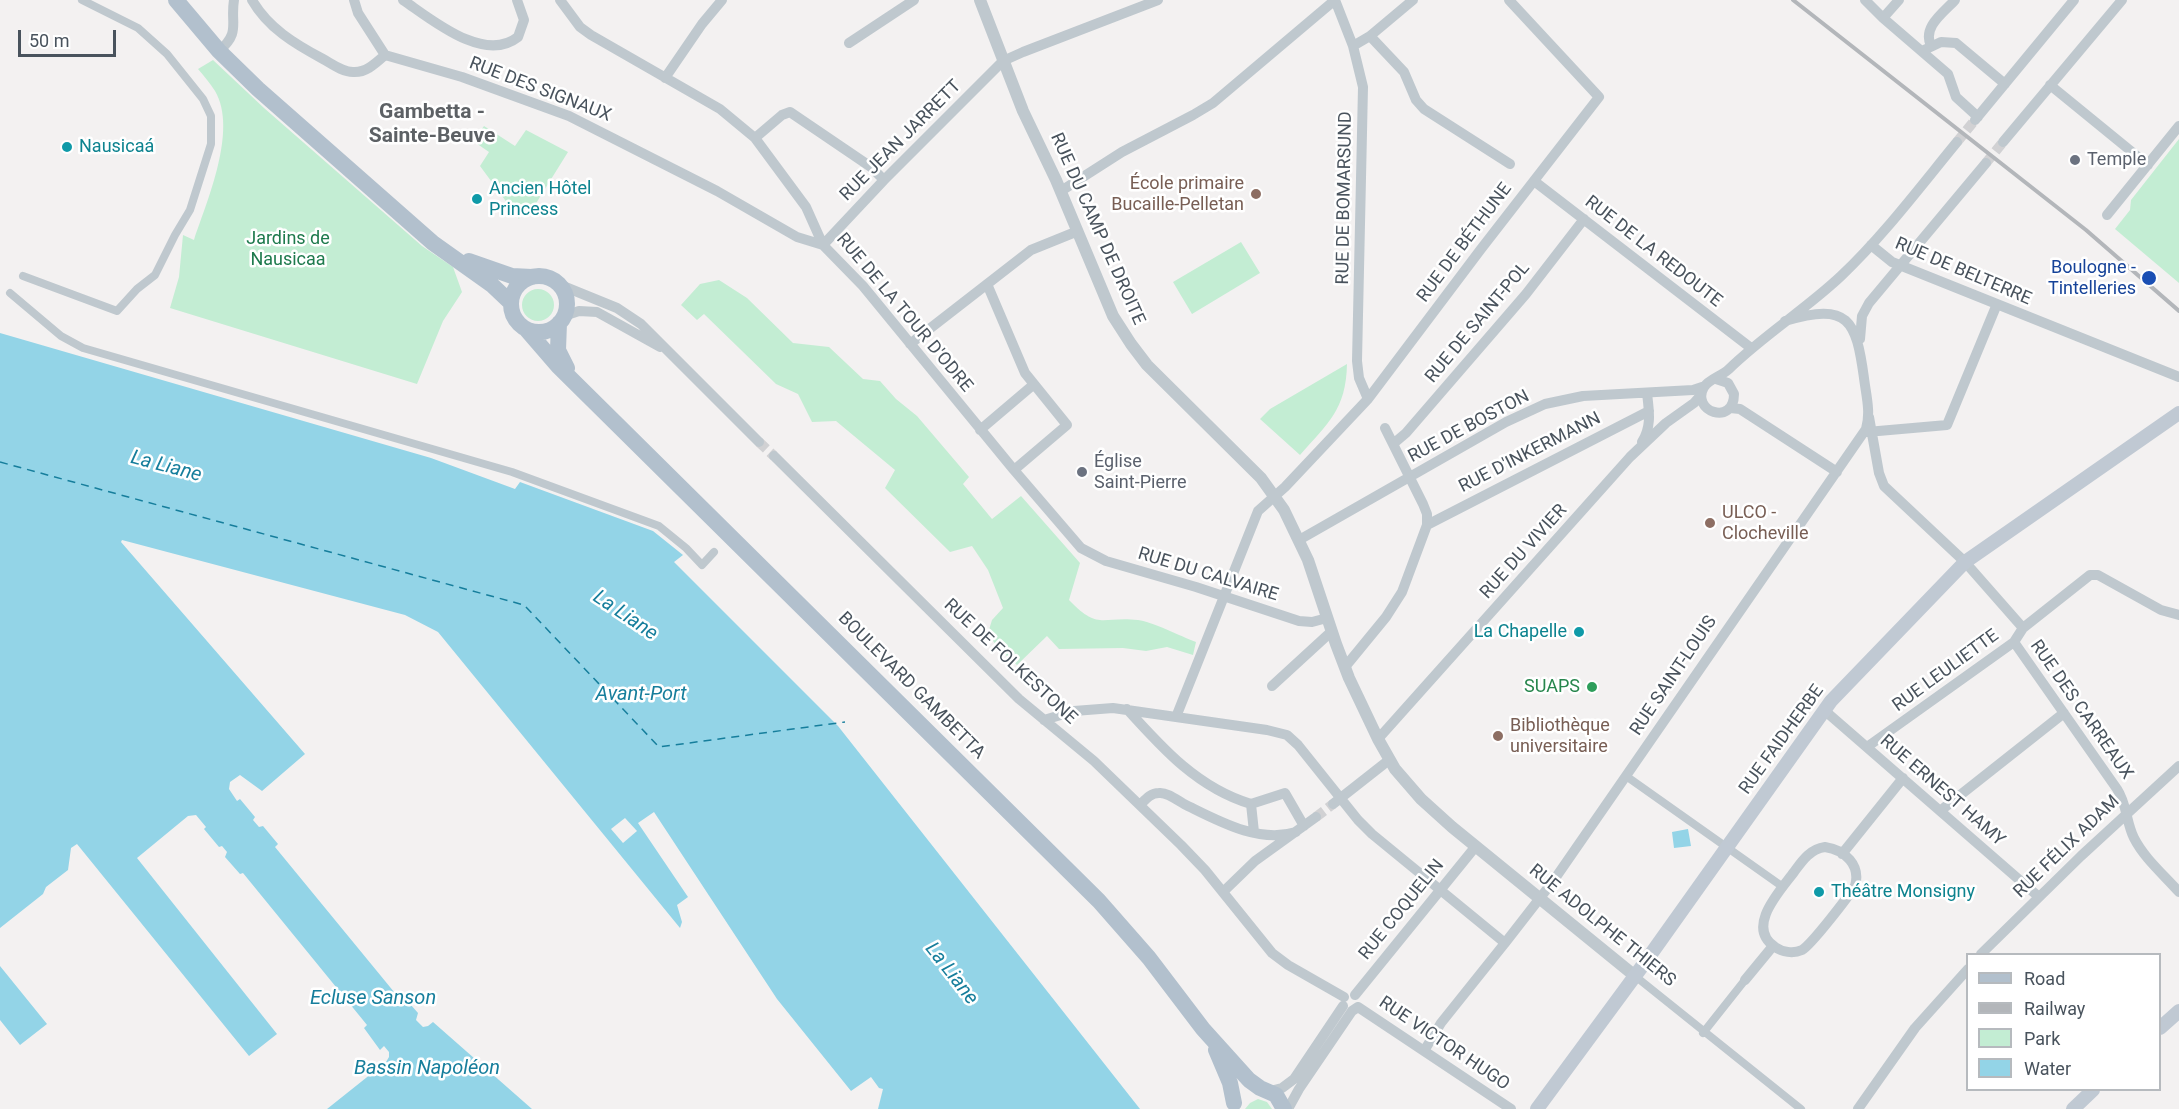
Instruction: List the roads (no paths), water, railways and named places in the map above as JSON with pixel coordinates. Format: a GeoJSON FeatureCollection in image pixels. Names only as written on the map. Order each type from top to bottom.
{"type":"FeatureCollection","features":[{"type":"Feature","properties":{"kind":"main road"},"geometry":{"type":"LineString","coordinates":[[176,0],[219,51],[269,99],[441,249],[492,285],[511,303],[515,319],[526,328],[544,331],[561,320],[566,300],[558,284],[546,277],[507,274],[441,249]]}},
{"type":"Feature","properties":{"kind":"main road"},"geometry":{"type":"LineString","coordinates":[[511,303],[517,286],[532,277]]}},
{"type":"Feature","properties":{"kind":"main road","name":"BOULEVARD GAMBETTA"},"geometry":{"type":"LineString","coordinates":[[561,320],[557,341],[559,354],[578,383]]}},
{"type":"Feature","properties":{"kind":"main road","name":"BOULEVARD GAMBETTA"},"geometry":{"type":"LineString","coordinates":[[526,328],[558,366],[578,383],[1100,902],[1149,958],[1203,1029]]}},
{"type":"Feature","properties":{"kind":"main road","name":"RUE FAIDHERBE"},"geometry":{"type":"LineString","coordinates":[[1537,1109],[1728,847],[1824,710],[1965,562],[2179,413]]}},
{"type":"Feature","properties":{"kind":"main road"},"geometry":{"type":"LineString","coordinates":[[2161,1027],[2179,1011]]}},
{"type":"Feature","properties":{"kind":"main road"},"geometry":{"type":"LineString","coordinates":[[1203,1029],[1249,1080],[1280,1100],[1286,1109]]}},
{"type":"Feature","properties":{"kind":"main road"},"geometry":{"type":"LineString","coordinates":[[1203,1029],[1226,1072],[1233,1106]]}},
{"type":"Feature","properties":{"kind":"main road"},"geometry":{"type":"LineString","coordinates":[[1233,1106],[1244,1093],[1265,1090]]}},
{"type":"Feature","properties":{"kind":"main road"},"geometry":{"type":"LineString","coordinates":[[2081,1106],[2092,1091]]}},
{"type":"Feature","properties":{"kind":"street"},"geometry":{"type":"LineString","coordinates":[[23,276],[117,311],[137,288],[155,275],[190,210],[211,144],[211,116],[203,99],[167,54],[138,28],[82,0]]}},
{"type":"Feature","properties":{"kind":"street"},"geometry":{"type":"LineString","coordinates":[[219,51],[233,35],[234,0]]}},
{"type":"Feature","properties":{"kind":"street"},"geometry":{"type":"LineString","coordinates":[[252,0],[265,19],[284,36],[340,69],[352,72],[366,69],[385,55],[362,20],[354,0]]}},
{"type":"Feature","properties":{"kind":"street"},"geometry":{"type":"LineString","coordinates":[[404,0],[462,38],[491,44],[510,42],[518,37],[524,20],[517,0]]}},
{"type":"Feature","properties":{"kind":"street","name":"RUE DE LA TOUR D'ODRE"},"geometry":{"type":"LineString","coordinates":[[560,0],[580,27],[591,35],[729,115],[755,138],[806,207],[823,245],[856,279],[1081,548]]}},
{"type":"Feature","properties":{"kind":"street"},"geometry":{"type":"LineString","coordinates":[[849,44],[914,0]]}},
{"type":"Feature","properties":{"kind":"street","name":"RUE DU CAMP DE DROITE"},"geometry":{"type":"LineString","coordinates":[[980,0],[1023,111],[1078,231],[1109,307],[1136,351],[1167,387],[1255,471],[1275,497],[1299,540],[1345,667],[1389,760]]}},
{"type":"Feature","properties":{"kind":"street"},"geometry":{"type":"LineString","coordinates":[[1003,61],[1158,0]]}},
{"type":"Feature","properties":{"kind":"street"},"geometry":{"type":"LineString","coordinates":[[1060,191],[1122,152],[1214,103],[1335,0]]}},
{"type":"Feature","properties":{"kind":"street","name":"RUE DE BOMARSUND"},"geometry":{"type":"LineString","coordinates":[[1335,0],[1353,45],[1363,96],[1357,361],[1359,378],[1368,399]]}},
{"type":"Feature","properties":{"kind":"street"},"geometry":{"type":"LineString","coordinates":[[1353,45],[1370,36],[1413,0]]}},
{"type":"Feature","properties":{"kind":"street","name":"RUE DE BÉTHUNE"},"geometry":{"type":"LineString","coordinates":[[1176,717],[1256,515],[1368,399],[1599,97],[1509,0]]}},
{"type":"Feature","properties":{"kind":"street"},"geometry":{"type":"LineString","coordinates":[[1865,0],[1882,18],[1927,49],[1948,74],[1956,97],[1977,118],[2074,0]]}},
{"type":"Feature","properties":{"kind":"street"},"geometry":{"type":"LineString","coordinates":[[1882,18],[1899,0]]}},
{"type":"Feature","properties":{"kind":"street"},"geometry":{"type":"LineString","coordinates":[[1927,49],[1930,27],[1955,0]]}},
{"type":"Feature","properties":{"kind":"street"},"geometry":{"type":"LineString","coordinates":[[2003,142],[2122,0]]}},
{"type":"Feature","properties":{"kind":"street"},"geometry":{"type":"LineString","coordinates":[[665,78],[717,2]]}},
{"type":"Feature","properties":{"kind":"street"},"geometry":{"type":"LineString","coordinates":[[1370,36],[1404,72],[1416,100],[1424,109],[1510,164]]}},
{"type":"Feature","properties":{"kind":"street"},"geometry":{"type":"LineString","coordinates":[[1927,49],[1941,42],[1956,43],[2005,84]]}},
{"type":"Feature","properties":{"kind":"street","name":"RUE DES SIGNAUX"},"geometry":{"type":"LineString","coordinates":[[385,55],[462,77],[569,116],[708,186],[797,237],[823,245]]}},
{"type":"Feature","properties":{"kind":"street","name":"RUE JEAN JARRETT"},"geometry":{"type":"LineString","coordinates":[[823,245],[884,180],[1003,61]]}},
{"type":"Feature","properties":{"kind":"street"},"geometry":{"type":"LineString","coordinates":[[2050,85],[2148,165]]}},
{"type":"Feature","properties":{"kind":"street"},"geometry":{"type":"LineString","coordinates":[[755,138],[782,115],[790,112],[871,167],[884,180]]}},
{"type":"Feature","properties":{"kind":"street"},"geometry":{"type":"LineString","coordinates":[[2108,215],[2179,126]]}},
{"type":"Feature","properties":{"kind":"street"},"geometry":{"type":"LineString","coordinates":[[1837,472],[1740,408],[1712,412],[1703,404],[1703,390],[1751,348],[1820,294],[1872,245],[1958,141]]}},
{"type":"Feature","properties":{"kind":"street"},"geometry":{"type":"LineString","coordinates":[[1986,164],[1864,312],[1860,345],[1868,410],[1868,432],[1884,486],[1965,562],[2023,628]]}},
{"type":"Feature","properties":{"kind":"street","name":"RUE DE LA REDOUTE"},"geometry":{"type":"LineString","coordinates":[[1534,181],[1751,348]]}},
{"type":"Feature","properties":{"kind":"street","name":"RUE DE SAINT-POL"},"geometry":{"type":"LineString","coordinates":[[1393,444],[1406,433],[1521,300],[1584,219]]}},
{"type":"Feature","properties":{"kind":"street"},"geometry":{"type":"LineString","coordinates":[[910,344],[1031,250],[1078,231]]}},
{"type":"Feature","properties":{"kind":"street","name":"RUE DE BELTERRE"},"geometry":{"type":"LineString","coordinates":[[1872,245],[1886,259],[1901,266],[2179,377]]}},
{"type":"Feature","properties":{"kind":"street"},"geometry":{"type":"LineString","coordinates":[[558,284],[627,314],[652,333],[759,442]]}},
{"type":"Feature","properties":{"kind":"street"},"geometry":{"type":"LineString","coordinates":[[987,284],[1022,367],[1033,385],[1067,425],[1014,470]]}},
{"type":"Feature","properties":{"kind":"street"},"geometry":{"type":"LineString","coordinates":[[10,293],[62,336],[83,348],[512,472],[659,526],[686,548],[702,565],[714,552]]}},
{"type":"Feature","properties":{"kind":"street"},"geometry":{"type":"LineString","coordinates":[[1868,432],[1947,425],[1997,304]]}},
{"type":"Feature","properties":{"kind":"street"},"geometry":{"type":"LineString","coordinates":[[561,320],[579,311],[597,312],[672,354]]}},
{"type":"Feature","properties":{"kind":"street"},"geometry":{"type":"LineString","coordinates":[[1785,321],[1813,316],[1841,317],[1853,328],[1860,345]]}},
{"type":"Feature","properties":{"kind":"street"},"geometry":{"type":"LineString","coordinates":[[1716,380],[1726,381],[1733,389],[1735,396],[1730,408]]}},
{"type":"Feature","properties":{"kind":"street"},"geometry":{"type":"LineString","coordinates":[[980,430],[1033,385]]}},
{"type":"Feature","properties":{"kind":"street","name":"RUE DE BOSTON"},"geometry":{"type":"LineString","coordinates":[[1299,540],[1515,418],[1552,402],[1583,396],[1703,390]]}},
{"type":"Feature","properties":{"kind":"street","name":"RUE DU VIVIER"},"geometry":{"type":"LineString","coordinates":[[1378,740],[1630,457],[1666,423],[1694,403],[1703,390]]}},
{"type":"Feature","properties":{"kind":"street"},"geometry":{"type":"LineString","coordinates":[[1630,457],[1647,432],[1649,411],[1647,393]]}},
{"type":"Feature","properties":{"kind":"street","name":"RUE D'INKERMANN"},"geometry":{"type":"LineString","coordinates":[[1427,525],[1649,411]]}},
{"type":"Feature","properties":{"kind":"street"},"geometry":{"type":"LineString","coordinates":[[1345,667],[1386,617],[1402,592],[1427,525],[1425,508],[1385,428]]}},
{"type":"Feature","properties":{"kind":"street","name":"RUE SAINT-LOUIS"},"geometry":{"type":"LineString","coordinates":[[1424,1051],[1441,1023],[1540,899],[1764,574],[1868,432]]}},
{"type":"Feature","properties":{"kind":"street","name":"RUE DE FOLKESTONE"},"geometry":{"type":"LineString","coordinates":[[774,456],[1019,699],[1094,761],[1140,805],[1200,866],[1222,892]]}},
{"type":"Feature","properties":{"kind":"street","name":"RUE DU CALVAIRE"},"geometry":{"type":"LineString","coordinates":[[1081,548],[1106,561],[1303,622],[1327,618]]}},
{"type":"Feature","properties":{"kind":"street","name":"RUE DES CARREAUX"},"geometry":{"type":"LineString","coordinates":[[2179,615],[2161,610],[2094,575],[2086,577],[2023,628],[2014,642],[2117,789],[2127,813],[2131,832],[2138,845],[2179,892]]}},
{"type":"Feature","properties":{"kind":"street"},"geometry":{"type":"LineString","coordinates":[[1272,686],[1332,631]]}},
{"type":"Feature","properties":{"kind":"street","name":"RUE LEULIETTE"},"geometry":{"type":"LineString","coordinates":[[1868,747],[2014,642]]}},
{"type":"Feature","properties":{"kind":"street"},"geometry":{"type":"LineString","coordinates":[[1044,720],[1066,712],[1089,709],[1127,709],[1282,733],[1295,741],[1337,801],[1372,834],[1505,943]]}},
{"type":"Feature","properties":{"kind":"street"},"geometry":{"type":"LineString","coordinates":[[1127,709],[1176,761],[1225,794],[1251,804],[1285,794],[1300,829]]}},
{"type":"Feature","properties":{"kind":"street","name":"RUE ERNEST HAMY"},"geometry":{"type":"LineString","coordinates":[[1824,710],[2039,897]]}},
{"type":"Feature","properties":{"kind":"street"},"geometry":{"type":"LineString","coordinates":[[1940,811],[2064,713]]}},
{"type":"Feature","properties":{"kind":"street"},"geometry":{"type":"LineString","coordinates":[[1337,801],[1389,760]]}},
{"type":"Feature","properties":{"kind":"street","name":"RUE ADOLPHE THIERS"},"geometry":{"type":"LineString","coordinates":[[1389,760],[1406,783],[1428,806],[1704,1033],[1801,1109]]}},
{"type":"Feature","properties":{"kind":"street","name":"RUE FÉLIX ADAM"},"geometry":{"type":"LineString","coordinates":[[1982,953],[2179,766]]}},
{"type":"Feature","properties":{"kind":"street"},"geometry":{"type":"LineString","coordinates":[[1626,776],[1783,887]]}},
{"type":"Feature","properties":{"kind":"street"},"geometry":{"type":"LineString","coordinates":[[1842,854],[1903,778]]}},
{"type":"Feature","properties":{"kind":"street"},"geometry":{"type":"LineString","coordinates":[[1140,805],[1154,794],[1163,793],[1220,822],[1254,832],[1276,835],[1300,829]]}},
{"type":"Feature","properties":{"kind":"street"},"geometry":{"type":"LineString","coordinates":[[1251,804],[1254,832]]}},
{"type":"Feature","properties":{"kind":"street"},"geometry":{"type":"LineString","coordinates":[[1222,892],[1255,861],[1316,817]]}},
{"type":"Feature","properties":{"kind":"street","name":"RUE COQUELIN"},"geometry":{"type":"LineString","coordinates":[[1349,1005],[1349,993],[1355,995],[1476,846]]}},
{"type":"Feature","properties":{"kind":"street"},"geometry":{"type":"LineString","coordinates":[[1825,847],[1842,854],[1852,862],[1857,871],[1852,891],[1802,950],[1786,952],[1773,946],[1766,936],[1764,919],[1768,907],[1783,887],[1813,850],[1825,847]]}},
{"type":"Feature","properties":{"kind":"street","name":"RUE VICTOR HUGO"},"geometry":{"type":"LineString","coordinates":[[1222,892],[1276,957],[1511,1109]]}},
{"type":"Feature","properties":{"kind":"street"},"geometry":{"type":"LineString","coordinates":[[1704,1033],[1773,946]]}},
{"type":"Feature","properties":{"kind":"street"},"geometry":{"type":"LineString","coordinates":[[1858,1109],[1915,1028],[1966,971]]}},
{"type":"Feature","properties":{"kind":"street"},"geometry":{"type":"LineString","coordinates":[[1265,1090],[1282,1088],[1294,1079],[1349,1005]]}},
{"type":"Feature","properties":{"kind":"street"},"geometry":{"type":"LineString","coordinates":[[1286,1109],[1349,1005]]}},
{"type":"Feature","properties":{"kind":"water","name":"Avant-Port"},"geometry":{"type":"Polygon","coordinates":[[[0,333],[431,458],[515,489],[520,482],[653,531],[683,555],[674,562],[838,726],[1140,1109],[878,1109],[883,1089],[879,1088],[871,1077],[851,1091],[777,999],[654,812],[638,823],[688,897],[677,905],[682,922],[680,928],[438,632],[405,615],[122,540],[121,542],[305,754],[262,791],[240,775],[230,782],[229,789],[237,801],[240,799],[255,817],[253,820],[259,827],[263,826],[278,844],[275,847],[399,998],[403,996],[418,1013],[416,1020],[423,1027],[433,1022],[532,1109],[327,1109],[386,1062],[389,1052],[384,1046],[380,1050],[364,1028],[367,1025],[243,873],[240,874],[225,857],[227,852],[222,846],[219,847],[196,815],[188,816],[137,858],[277,1034],[249,1056],[77,844],[71,848],[68,870],[46,887],[43,894],[0,928],[0,333]]]}},
{"type":"Feature","properties":{"kind":"water"},"geometry":{"type":"Polygon","coordinates":[[[1688,829],[1691,846],[1674,848],[1672,832],[1688,829]]]}},
{"type":"Feature","properties":{"kind":"water"},"geometry":{"type":"Polygon","coordinates":[[[0,966],[47,1024],[20,1045],[0,1020],[0,966]]]}},
{"type":"Feature","properties":{"kind":"tunnel"},"geometry":{"type":"LineString","coordinates":[[1957,142],[1975,120]]}},
{"type":"Feature","properties":{"kind":"tunnel"},"geometry":{"type":"LineString","coordinates":[[1986,163],[2003,142]]}},
{"type":"Feature","properties":{"kind":"tunnel"},"geometry":{"type":"LineString","coordinates":[[759,442],[774,456]]}},
{"type":"Feature","properties":{"kind":"tunnel"},"geometry":{"type":"LineString","coordinates":[[1316,817],[1333,804]]}},
{"type":"Feature","properties":{"kind":"railway"},"geometry":{"type":"LineString","coordinates":[[1793,0],[2086,230],[2179,311]]}},
{"type":"Feature","properties":{"kind":"place","name":"Nausicaá"},"geometry":{"type":"Point","coordinates":[67,147]}},
{"type":"Feature","properties":{"kind":"place","name":"Temple"},"geometry":{"type":"Point","coordinates":[2075,160]}},
{"type":"Feature","properties":{"kind":"place","name":"École primaire Bucaille-Pelletan"},"geometry":{"type":"Point","coordinates":[1256,194]}},
{"type":"Feature","properties":{"kind":"place","name":"Ancien Hôtel Princess"},"geometry":{"type":"Point","coordinates":[477,199]}},
{"type":"Feature","properties":{"kind":"place","name":"Boulogne - Tintelleries"},"geometry":{"type":"Point","coordinates":[2149,278]}},
{"type":"Feature","properties":{"kind":"place","name":"Église Saint-Pierre"},"geometry":{"type":"Point","coordinates":[1082,472]}},
{"type":"Feature","properties":{"kind":"place","name":"ULCO - Clocheville"},"geometry":{"type":"Point","coordinates":[1710,523]}},
{"type":"Feature","properties":{"kind":"place","name":"La Chapelle"},"geometry":{"type":"Point","coordinates":[1579,632]}},
{"type":"Feature","properties":{"kind":"place","name":"SUAPS"},"geometry":{"type":"Point","coordinates":[1592,687]}},
{"type":"Feature","properties":{"kind":"place","name":"Bibliothèque universitaire"},"geometry":{"type":"Point","coordinates":[1498,736]}},
{"type":"Feature","properties":{"kind":"place","name":"Théâtre Monsigny"},"geometry":{"type":"Point","coordinates":[1819,892]}},
{"type":"Feature","properties":{"kind":"district","name":"Gambetta - Sainte-Beuve"},"geometry":{"type":"Point","coordinates":[432,125]}},
{"type":"Feature","properties":{"kind":"park label","name":"Jardins de Nausicaa"},"geometry":{"type":"Point","coordinates":[288,249]}},
{"type":"Feature","properties":{"kind":"water label","name":"La Liane"},"geometry":{"type":"Point","coordinates":[166,467]}},
{"type":"Feature","properties":{"kind":"water label","name":"La Liane"},"geometry":{"type":"Point","coordinates":[625,616]}},
{"type":"Feature","properties":{"kind":"water label","name":"La Liane"},"geometry":{"type":"Point","coordinates":[951,974]}},
{"type":"Feature","properties":{"kind":"water label","name":"Ecluse Sanson"},"geometry":{"type":"Point","coordinates":[373,999]}},
{"type":"Feature","properties":{"kind":"water label","name":"Bassin Napoléon"},"geometry":{"type":"Point","coordinates":[427,1069]}}]}
